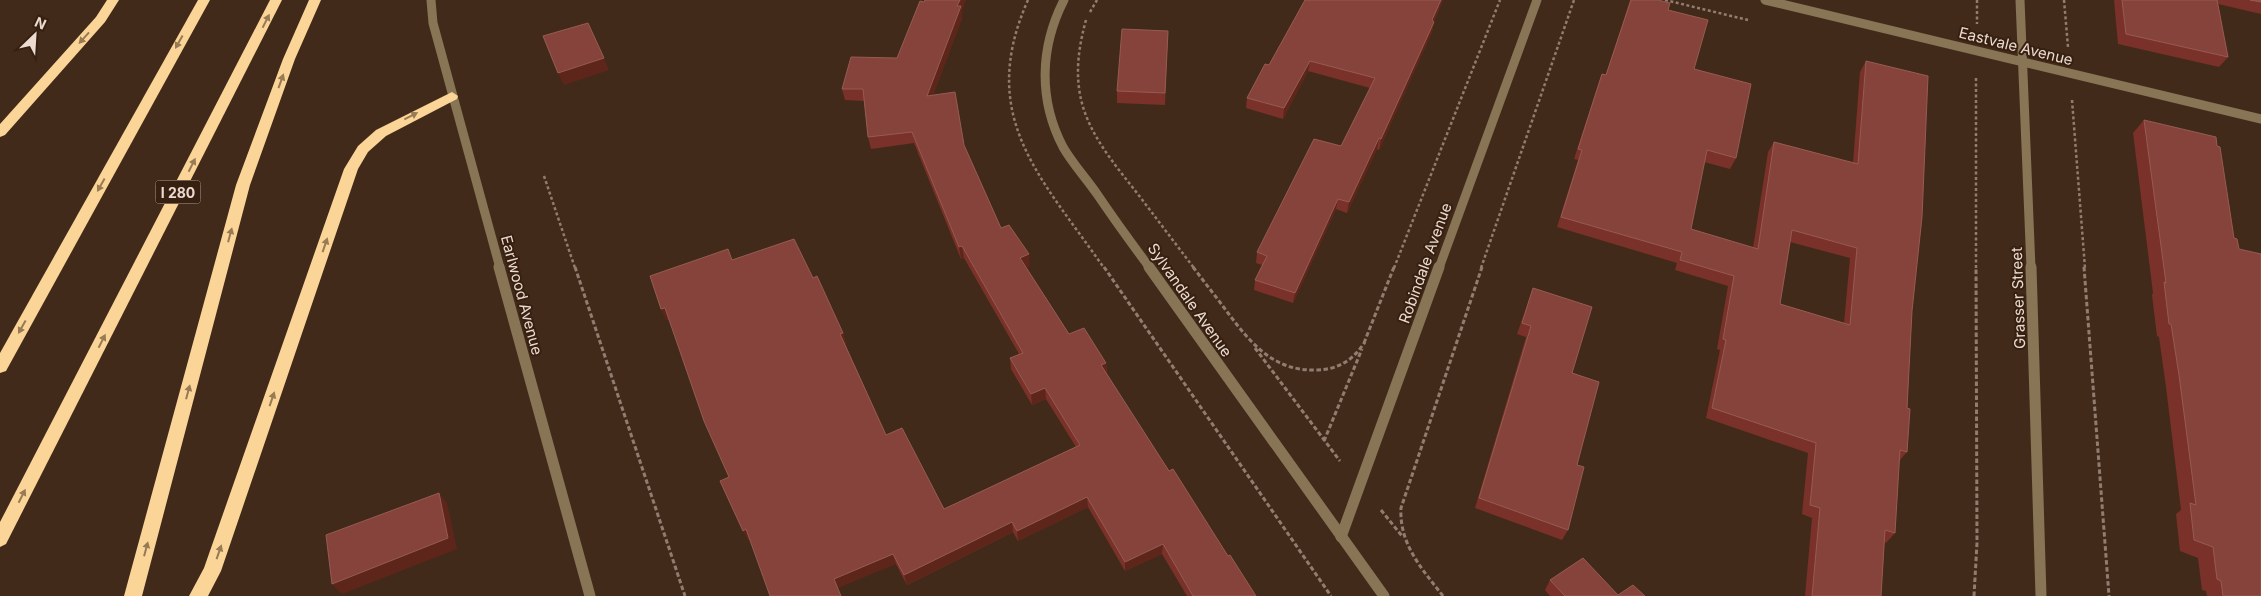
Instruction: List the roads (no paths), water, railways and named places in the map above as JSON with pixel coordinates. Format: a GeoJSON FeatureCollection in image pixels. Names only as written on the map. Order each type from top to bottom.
{"type":"FeatureCollection","features":[{"type":"Feature","properties":{"kind":"highway"},"geometry":{"type":"LineString","coordinates":[[0,132],[101,19],[114,0]]}},
{"type":"Feature","properties":{"kind":"highway"},"geometry":{"type":"LineString","coordinates":[[0,367],[204,0]]}},
{"type":"Feature","properties":{"kind":"highway","name":"I 280"},"geometry":{"type":"LineString","coordinates":[[0,540],[276,0]]}},
{"type":"Feature","properties":{"kind":"highway"},"geometry":{"type":"LineString","coordinates":[[133,596],[244,185],[289,59],[315,0]]}},
{"type":"Feature","properties":{"kind":"highway"},"geometry":{"type":"LineString","coordinates":[[198,596],[212,572],[351,168],[363,149],[381,133],[452,96]]}},
{"type":"Feature","properties":{"kind":"street","name":"Earlwood Avenue"},"geometry":{"type":"LineString","coordinates":[[431,0],[433,23],[452,96],[590,596]]}},
{"type":"Feature","properties":{"kind":"street","name":"Sylvandale Avenue"},"geometry":{"type":"LineString","coordinates":[[1064,0],[1052,27],[1044,68],[1045,96],[1056,134],[1073,162],[1384,596]]}},
{"type":"Feature","properties":{"kind":"street","name":"Robindale Avenue"},"geometry":{"type":"LineString","coordinates":[[1341,537],[1537,0]]}},
{"type":"Feature","properties":{"kind":"street","name":"Eastvale Avenue"},"geometry":{"type":"LineString","coordinates":[[1765,0],[2261,119]]}},
{"type":"Feature","properties":{"kind":"street","name":"Grasser Street"},"geometry":{"type":"LineString","coordinates":[[2020,0],[2035,365],[2041,596]]}}]}
